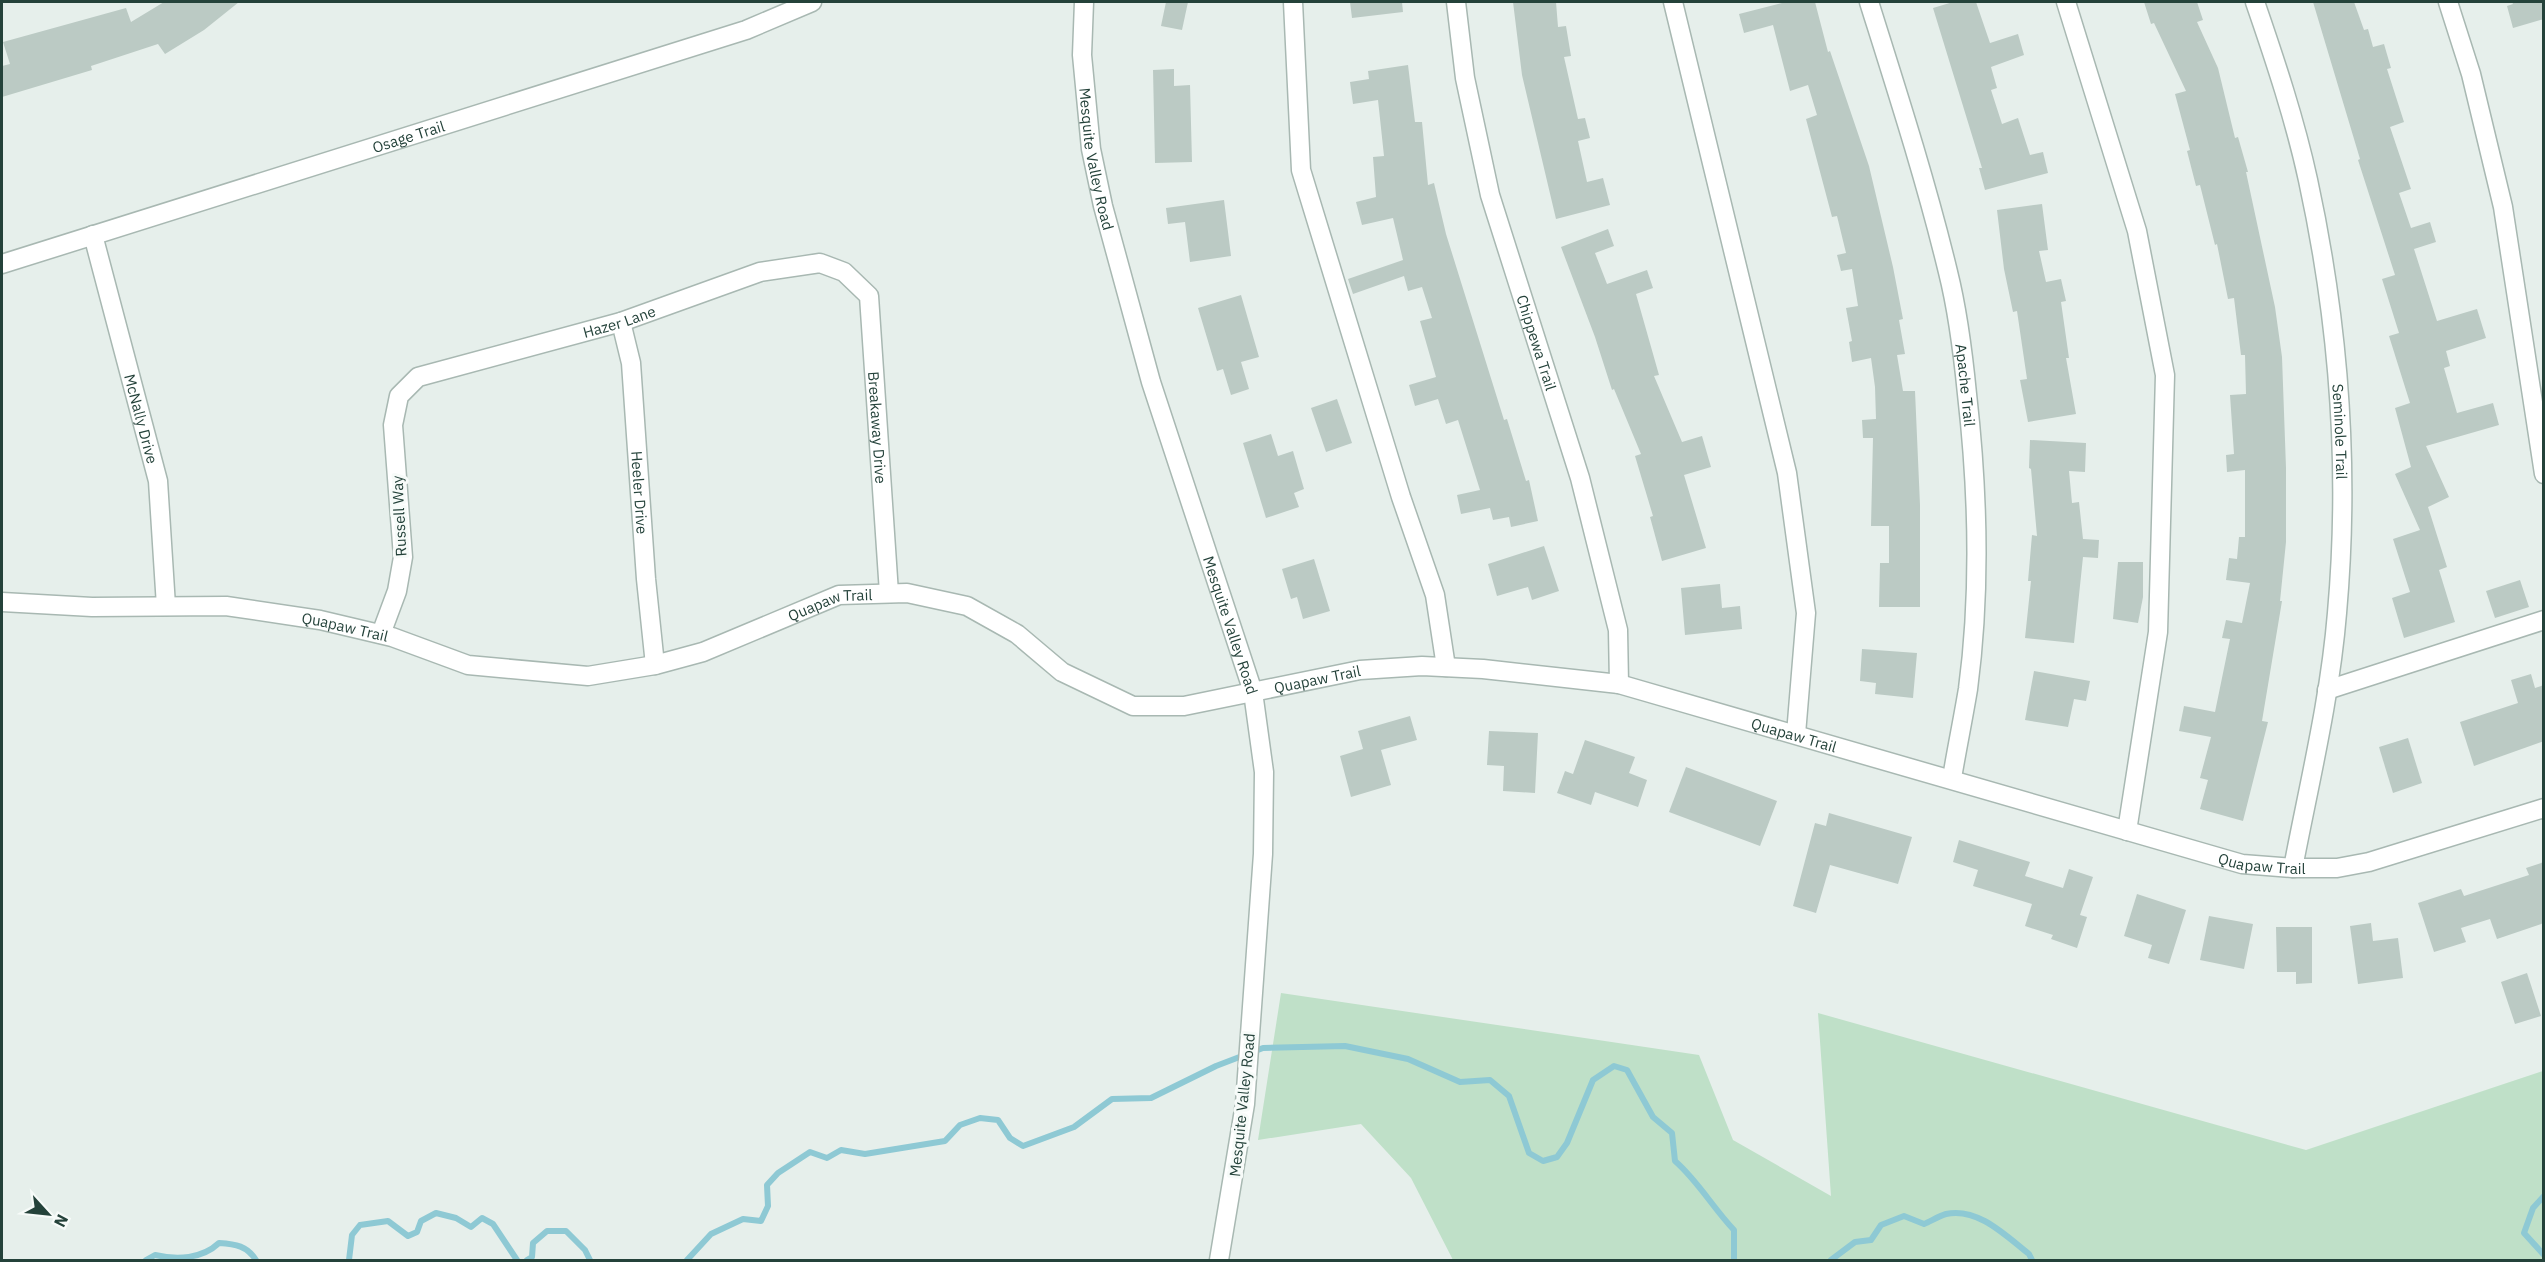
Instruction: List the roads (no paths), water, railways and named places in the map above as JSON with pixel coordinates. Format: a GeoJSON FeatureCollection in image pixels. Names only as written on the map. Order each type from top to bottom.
{"type":"FeatureCollection","features":[{"type":"Feature","properties":{"kind":"street","name":"Osage Trail"},"geometry":{"type":"LineString","coordinates":[[2,264],[746,30],[812,2]]}},
{"type":"Feature","properties":{"kind":"street","name":"Mesquite Valley Road"},"geometry":{"type":"LineString","coordinates":[[1084,2],[1082,55],[1091,149],[1103,206],[1151,381],[1253,692],[1264,772],[1263,855],[1245,1104],[1219,1260]]}},
{"type":"Feature","properties":{"kind":"street"},"geometry":{"type":"LineString","coordinates":[[1293,2],[1301,170],[1401,497],[1435,595],[1446,667]]}},
{"type":"Feature","properties":{"kind":"street","name":"Chippewa Trail"},"geometry":{"type":"LineString","coordinates":[[1456,2],[1465,78],[1490,195],[1580,478],[1618,630],[1619,684]]}},
{"type":"Feature","properties":{"kind":"street"},"geometry":{"type":"LineString","coordinates":[[1673,2],[1786,473],[1806,613],[1796,734]]}},
{"type":"Feature","properties":{"kind":"street","name":"Apache Trail"},"geometry":{"type":"LineString","coordinates":[[1869,2],[1906,119],[1949,274],[1962,351],[1972,435],[1977,525],[1974,607],[1968,688],[1952,778]]}},
{"type":"Feature","properties":{"kind":"street"},"geometry":{"type":"LineString","coordinates":[[2066,2],[2137,231],[2165,375],[2158,633],[2127,831]]}},
{"type":"Feature","properties":{"kind":"street","name":"Seminole Trail"},"geometry":{"type":"LineString","coordinates":[[2255,2],[2308,178],[2325,266],[2338,361],[2343,445],[2343,528],[2337,615],[2327,690],[2293,868]]}},
{"type":"Feature","properties":{"kind":"street"},"geometry":{"type":"LineString","coordinates":[[2448,2],[2471,74],[2503,207],[2544,474]]}},
{"type":"Feature","properties":{"kind":"street","name":"McNally Drive"},"geometry":{"type":"LineString","coordinates":[[93,235],[158,481],[166,606]]}},
{"type":"Feature","properties":{"kind":"street","name":"Hazer Lane"},"geometry":{"type":"LineString","coordinates":[[399,396],[418,377],[621,322],[760,273],[820,264],[844,272]]}},
{"type":"Feature","properties":{"kind":"street","name":"Breakaway Drive"},"geometry":{"type":"LineString","coordinates":[[844,272],[869,296],[889,593]]}},
{"type":"Feature","properties":{"kind":"street","name":"Heeler Drive"},"geometry":{"type":"LineString","coordinates":[[621,322],[631,363],[646,579],[655,665]]}},
{"type":"Feature","properties":{"kind":"street","name":"Russell Way"},"geometry":{"type":"LineString","coordinates":[[381,634],[397,591],[403,557],[393,425],[399,396]]}},
{"type":"Feature","properties":{"kind":"street","name":"Quapaw Trail"},"geometry":{"type":"LineString","coordinates":[[2,602],[92,607],[226,606],[320,620],[381,634],[468,665],[588,676],[655,665],[703,652],[839,595],[907,593],[967,606],[1017,634],[1062,672],[1133,706],[1184,706],[1360,670],[1446,667],[1619,684],[1952,778],[2229,862],[2293,868],[2337,868],[2369,862],[2544,808]]}},
{"type":"Feature","properties":{"kind":"street"},"geometry":{"type":"LineString","coordinates":[[2327,690],[2544,620]]}},
{"type":"Feature","properties":{"kind":"waterway"},"geometry":{"type":"LineString","coordinates":[[687,1260],[711,1234],[743,1219],[761,1221],[768,1206],[767,1185],[778,1173],[810,1152],[827,1158],[841,1150],[865,1154],[945,1141],[960,1125],[980,1118],[998,1120],[1010,1138],[1023,1146],[1074,1127],[1112,1099],[1151,1098],[1216,1066],[1263,1048],[1345,1046],[1408,1059],[1460,1082],[1490,1080],[1509,1096],[1529,1153],[1543,1161],[1557,1157],[1567,1143],[1593,1080],[1614,1066],[1627,1070],[1653,1117],[1672,1133],[1675,1161],[1734,1230],[1734,1260]]}},
{"type":"Feature","properties":{"kind":"waterway"},"geometry":{"type":"LineString","coordinates":[[2544,1196],[2533,1208],[2524,1233],[2544,1255]]}},
{"type":"Feature","properties":{"kind":"waterway"},"geometry":{"type":"LineString","coordinates":[[349,1260],[352,1235],[360,1225],[388,1221],[408,1236],[417,1232],[421,1221],[436,1213],[456,1218],[471,1227],[482,1218],[493,1224],[517,1260]]}},
{"type":"Feature","properties":{"kind":"waterway"},"geometry":{"type":"LineString","coordinates":[[1831,1260],[1855,1242],[1871,1240],[1881,1225],[1904,1216],[1924,1224],[1946,1214],[1958,1213],[1969,1215],[1991,1225],[2029,1254],[2032,1260]]}},
{"type":"Feature","properties":{"kind":"waterway"},"geometry":{"type":"LineString","coordinates":[[527,1260],[532,1257],[533,1243],[547,1231],[566,1231],[585,1250],[590,1260]]}},
{"type":"Feature","properties":{"kind":"waterway"},"geometry":{"type":"LineString","coordinates":[[146,1260],[155,1255],[189,1257],[205,1252],[219,1243],[240,1247],[256,1260]]}}]}
